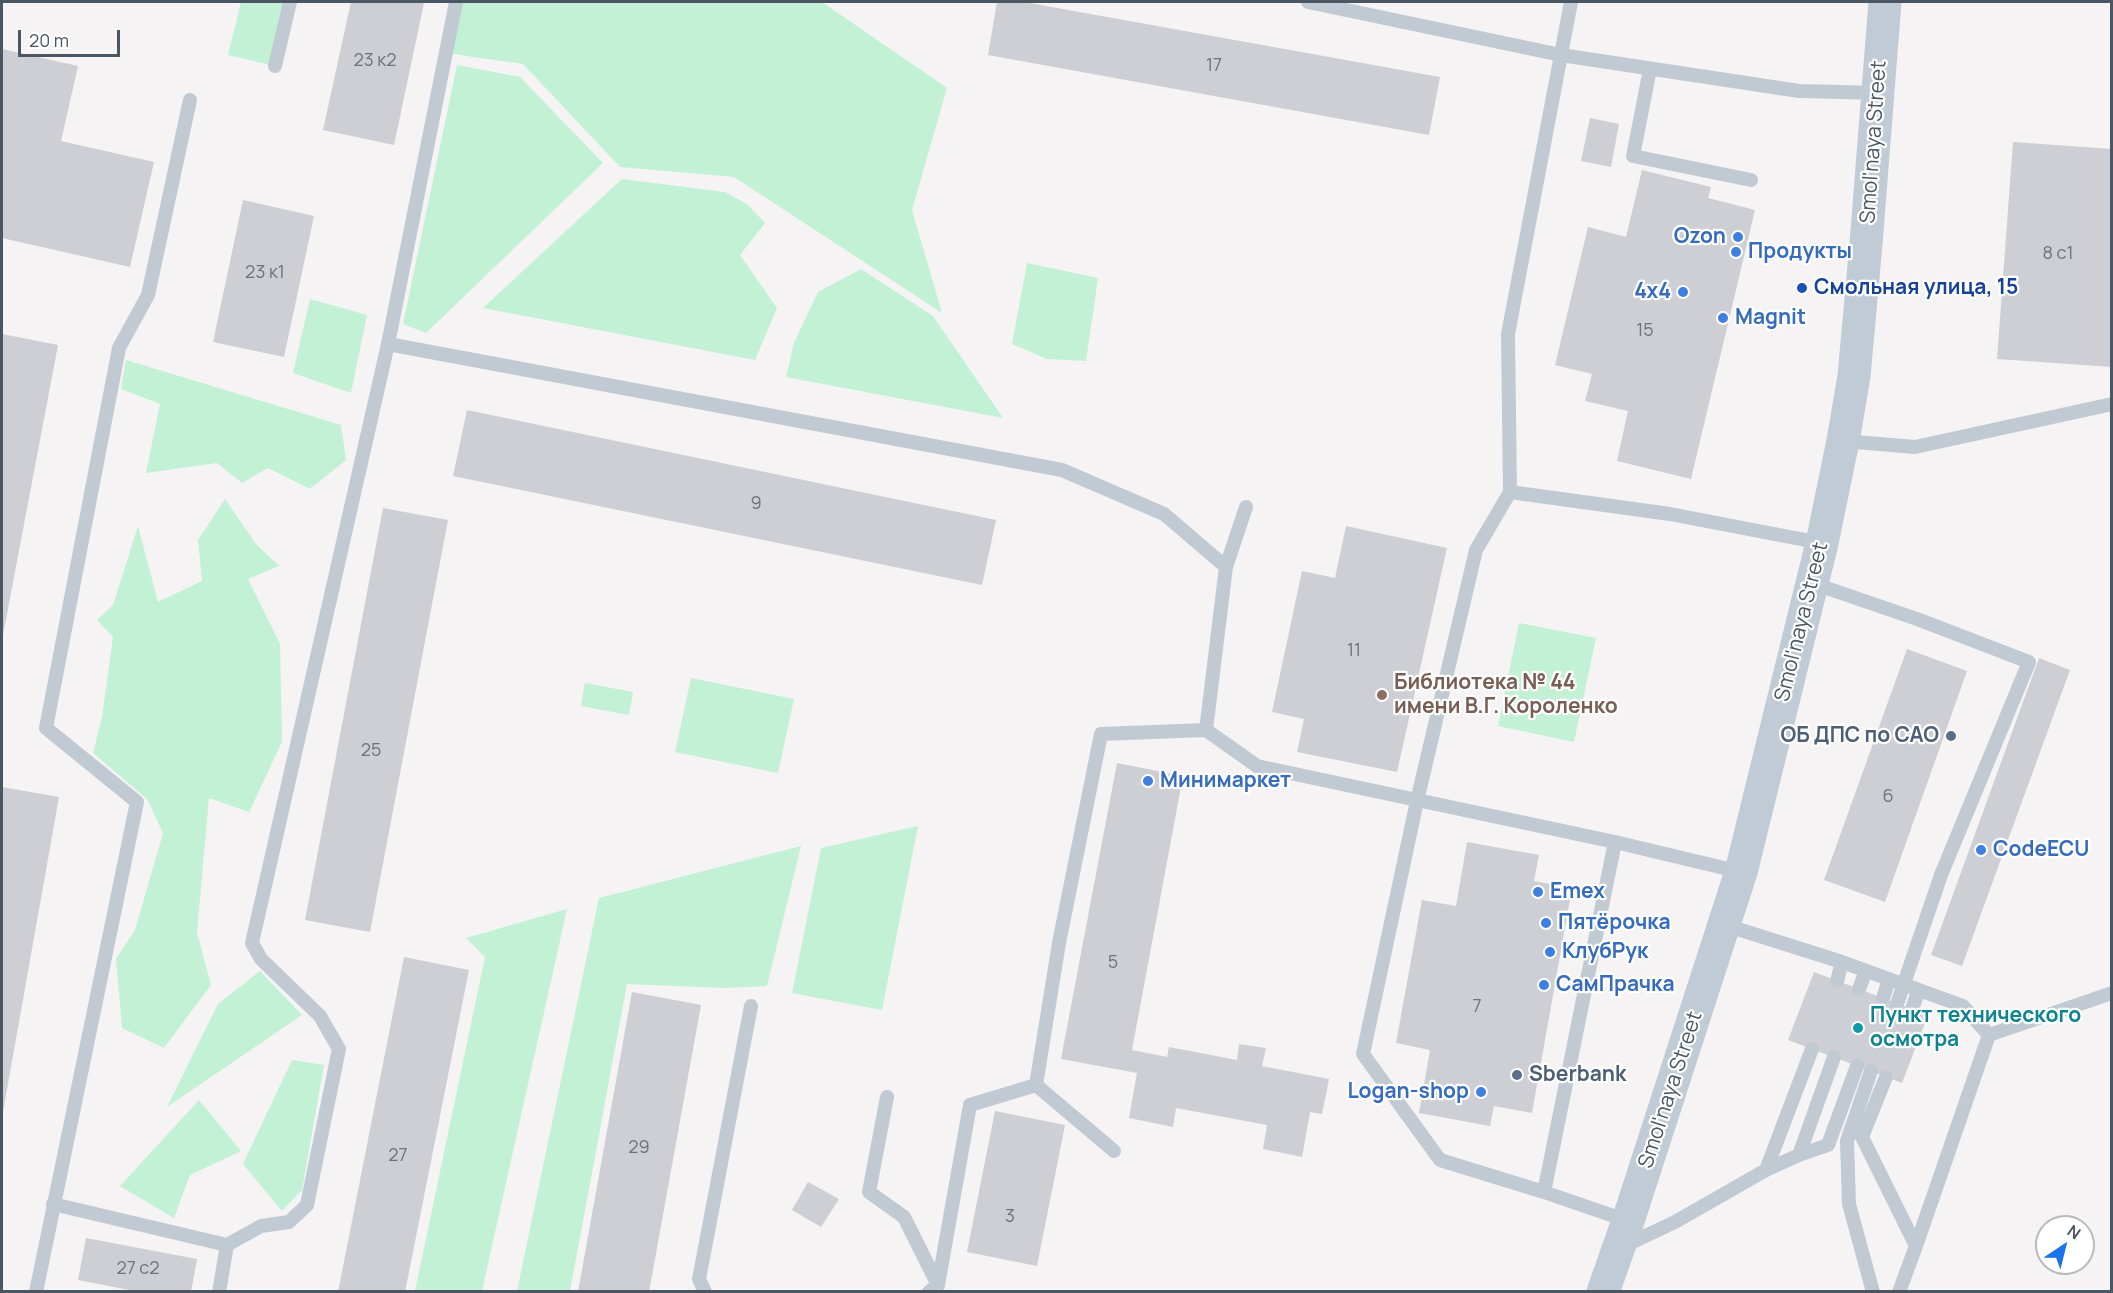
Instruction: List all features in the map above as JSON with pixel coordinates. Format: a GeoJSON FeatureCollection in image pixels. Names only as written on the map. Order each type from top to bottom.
{"type":"FeatureCollection","features":[{"type":"Feature","properties":{"kind":"street","name":"Smol'naya Street"},"geometry":{"type":"LineString","coordinates":[[1603,1292],[1742,872],[1822,543],[1854,376],[1885,2]]}},
{"type":"Feature","properties":{"kind":"lane"},"geometry":{"type":"LineString","coordinates":[[275,66],[290,2]]}},
{"type":"Feature","properties":{"kind":"lane"},"geometry":{"type":"LineString","coordinates":[[53,1204],[227,1245],[261,1226],[289,1222],[308,1205],[339,1049],[320,1016],[261,959],[252,943],[388,344],[456,2]]}},
{"type":"Feature","properties":{"kind":"lane"},"geometry":{"type":"LineString","coordinates":[[1308,2],[1561,55],[1799,91],[1879,93]]}},
{"type":"Feature","properties":{"kind":"lane"},"geometry":{"type":"LineString","coordinates":[[1571,2],[1508,334],[1510,492],[1476,550],[1417,801],[1363,1054],[1440,1160],[1544,1192],[1623,1235],[1675,1222],[1766,1170],[1828,1145],[1857,1066]]}},
{"type":"Feature","properties":{"kind":"lane"},"geometry":{"type":"LineString","coordinates":[[1650,69],[1632,156],[1751,180]]}},
{"type":"Feature","properties":{"kind":"lane"},"geometry":{"type":"LineString","coordinates":[[36,1292],[137,802],[46,728],[119,348],[148,295],[190,100]]}},
{"type":"Feature","properties":{"kind":"lane"},"geometry":{"type":"LineString","coordinates":[[388,344],[1062,470],[1164,514],[1226,567]]}},
{"type":"Feature","properties":{"kind":"lane"},"geometry":{"type":"LineString","coordinates":[[1843,441],[1915,447],[2112,405]]}},
{"type":"Feature","properties":{"kind":"lane"},"geometry":{"type":"LineString","coordinates":[[1510,492],[1670,514],[1822,543]]}},
{"type":"Feature","properties":{"kind":"lane"},"geometry":{"type":"LineString","coordinates":[[1206,730],[1226,567],[1246,507]]}},
{"type":"Feature","properties":{"kind":"lane"},"geometry":{"type":"LineString","coordinates":[[1812,583],[1917,619],[2029,662],[1941,875],[1897,1004]]}},
{"type":"Feature","properties":{"kind":"lane"},"geometry":{"type":"LineString","coordinates":[[1036,1085],[1059,943],[1101,734],[1206,730],[1257,766],[1615,842],[1742,872]]}},
{"type":"Feature","properties":{"kind":"lane"},"geometry":{"type":"LineString","coordinates":[[1544,1192],[1615,842]]}},
{"type":"Feature","properties":{"kind":"lane"},"geometry":{"type":"LineString","coordinates":[[1725,925],[1866,971],[1963,1006],[1989,1035]]}},
{"type":"Feature","properties":{"kind":"lane"},"geometry":{"type":"LineString","coordinates":[[1837,981],[1842,963]]}},
{"type":"Feature","properties":{"kind":"lane"},"geometry":{"type":"LineString","coordinates":[[1859,989],[1866,971]]}},
{"type":"Feature","properties":{"kind":"lane"},"geometry":{"type":"LineString","coordinates":[[1883,998],[1889,979]]}},
{"type":"Feature","properties":{"kind":"lane"},"geometry":{"type":"LineString","coordinates":[[1912,1010],[1919,990]]}},
{"type":"Feature","properties":{"kind":"lane"},"geometry":{"type":"LineString","coordinates":[[1989,1035],[2112,993]]}},
{"type":"Feature","properties":{"kind":"lane"},"geometry":{"type":"LineString","coordinates":[[705,1292],[699,1279],[751,1006]]}},
{"type":"Feature","properties":{"kind":"lane"},"geometry":{"type":"LineString","coordinates":[[1899,1292],[1989,1035]]}},
{"type":"Feature","properties":{"kind":"lane"},"geometry":{"type":"LineString","coordinates":[[1766,1170],[1812,1049]]}},
{"type":"Feature","properties":{"kind":"lane"},"geometry":{"type":"LineString","coordinates":[[1799,1155],[1834,1057]]}},
{"type":"Feature","properties":{"kind":"lane"},"geometry":{"type":"LineString","coordinates":[[1872,1071],[1847,1141],[1850,1204],[1873,1292]]}},
{"type":"Feature","properties":{"kind":"lane"},"geometry":{"type":"LineString","coordinates":[[1886,1077],[1862,1137],[1916,1246]]}},
{"type":"Feature","properties":{"kind":"lane"},"geometry":{"type":"LineString","coordinates":[[1036,1085],[1114,1152]]}},
{"type":"Feature","properties":{"kind":"lane"},"geometry":{"type":"LineString","coordinates":[[934,1288],[970,1105],[1036,1085]]}},
{"type":"Feature","properties":{"kind":"lane"},"geometry":{"type":"LineString","coordinates":[[887,1097],[869,1192],[904,1216],[934,1288]]}},
{"type":"Feature","properties":{"kind":"lane"},"geometry":{"type":"LineString","coordinates":[[219,1292],[227,1245]]}},
{"type":"Feature","properties":{"kind":"green space"},"geometry":{"type":"Polygon","coordinates":[[[241,2],[290,2],[275,66],[228,55],[241,2]]]}},
{"type":"Feature","properties":{"kind":"green space"},"geometry":{"type":"Polygon","coordinates":[[[456,2],[822,2],[947,88],[912,210],[942,313],[734,177],[620,167],[523,64],[446,53],[456,2]]]}},
{"type":"Feature","properties":{"kind":"green space"},"geometry":{"type":"Polygon","coordinates":[[[457,65],[520,77],[603,163],[426,333],[403,324],[457,65]]]}},
{"type":"Feature","properties":{"kind":"green space"},"geometry":{"type":"Polygon","coordinates":[[[622,179],[725,192],[747,204],[765,223],[740,255],[777,308],[755,360],[483,308],[622,179]]]}},
{"type":"Feature","properties":{"kind":"green space"},"geometry":{"type":"Polygon","coordinates":[[[1027,263],[1098,278],[1086,361],[1047,359],[1012,344],[1027,263]]]}},
{"type":"Feature","properties":{"kind":"green space"},"geometry":{"type":"Polygon","coordinates":[[[861,269],[933,316],[1003,418],[786,377],[794,343],[818,292],[861,269]]]}},
{"type":"Feature","properties":{"kind":"green space"},"geometry":{"type":"Polygon","coordinates":[[[310,299],[367,315],[351,393],[293,373],[310,299]]]}},
{"type":"Feature","properties":{"kind":"green space"},"geometry":{"type":"Polygon","coordinates":[[[126,360],[341,425],[346,460],[310,489],[268,468],[242,483],[217,463],[146,473],[160,404],[121,389],[126,360]]]}},
{"type":"Feature","properties":{"kind":"green space"},"geometry":{"type":"Polygon","coordinates":[[[225,499],[256,544],[279,566],[248,579],[280,644],[282,742],[249,812],[209,798],[197,932],[211,985],[164,1048],[122,1028],[116,959],[135,930],[163,833],[147,799],[93,753],[102,717],[113,637],[97,620],[113,605],[138,526],[158,602],[202,581],[198,540],[225,499]]]}},
{"type":"Feature","properties":{"kind":"green space"},"geometry":{"type":"Polygon","coordinates":[[[1519,623],[1596,638],[1574,742],[1498,726],[1519,623]]]}},
{"type":"Feature","properties":{"kind":"green space"},"geometry":{"type":"Polygon","coordinates":[[[691,678],[794,699],[778,773],[675,752],[691,678]]]}},
{"type":"Feature","properties":{"kind":"green space"},"geometry":{"type":"Polygon","coordinates":[[[585,683],[633,692],[629,715],[581,706],[585,683]]]}},
{"type":"Feature","properties":{"kind":"green space"},"geometry":{"type":"Polygon","coordinates":[[[918,826],[882,1010],[792,993],[821,848],[918,826]]]}},
{"type":"Feature","properties":{"kind":"green space"},"geometry":{"type":"Polygon","coordinates":[[[801,846],[767,986],[725,988],[627,984],[570,1291],[517,1291],[599,898],[801,846]]]}},
{"type":"Feature","properties":{"kind":"green space"},"geometry":{"type":"Polygon","coordinates":[[[567,909],[482,1291],[415,1291],[485,957],[466,938],[567,909]]]}},
{"type":"Feature","properties":{"kind":"green space"},"geometry":{"type":"Polygon","coordinates":[[[260,971],[302,1015],[167,1107],[218,1004],[260,971]]]}},
{"type":"Feature","properties":{"kind":"green space"},"geometry":{"type":"Polygon","coordinates":[[[292,1060],[324,1065],[302,1190],[282,1211],[243,1164],[292,1060]]]}},
{"type":"Feature","properties":{"kind":"green space"},"geometry":{"type":"Polygon","coordinates":[[[199,1100],[241,1151],[190,1175],[174,1218],[120,1186],[199,1100]]]}},
{"type":"Feature","properties":{"kind":"building"},"geometry":{"type":"Polygon","coordinates":[[[351,2],[424,3],[394,145],[323,130],[351,2]]]}},
{"type":"Feature","properties":{"kind":"building"},"geometry":{"type":"Polygon","coordinates":[[[997,2],[1024,2],[1440,77],[1429,135],[988,55],[997,2]]]}},
{"type":"Feature","properties":{"kind":"building"},"geometry":{"type":"Polygon","coordinates":[[[2,49],[78,66],[61,141],[154,162],[130,267],[2,238],[2,49]]]}},
{"type":"Feature","properties":{"kind":"building"},"geometry":{"type":"Polygon","coordinates":[[[1590,118],[1619,124],[1611,167],[1581,161],[1590,118]]]}},
{"type":"Feature","properties":{"kind":"building"},"geometry":{"type":"Polygon","coordinates":[[[2013,142],[2112,149],[2112,367],[1997,359],[2013,142]]]}},
{"type":"Feature","properties":{"kind":"building"},"geometry":{"type":"Polygon","coordinates":[[[1642,170],[1711,187],[1708,198],[1755,210],[1691,479],[1617,461],[1628,411],[1585,401],[1592,374],[1555,365],[1588,227],[1626,237],[1642,170]]]}},
{"type":"Feature","properties":{"kind":"building"},"geometry":{"type":"Polygon","coordinates":[[[243,200],[314,216],[284,357],[213,342],[243,200]]]}},
{"type":"Feature","properties":{"kind":"building"},"geometry":{"type":"Polygon","coordinates":[[[2,334],[58,345],[3,635],[2,635],[2,334]]]}},
{"type":"Feature","properties":{"kind":"building"},"geometry":{"type":"Polygon","coordinates":[[[467,410],[996,520],[982,585],[453,476],[467,410]]]}},
{"type":"Feature","properties":{"kind":"building"},"geometry":{"type":"Polygon","coordinates":[[[383,508],[448,520],[370,932],[305,920],[383,508]]]}},
{"type":"Feature","properties":{"kind":"building"},"geometry":{"type":"Polygon","coordinates":[[[1346,526],[1447,548],[1397,772],[1297,752],[1304,719],[1272,712],[1302,571],[1335,578],[1346,526]]]}},
{"type":"Feature","properties":{"kind":"building"},"geometry":{"type":"Polygon","coordinates":[[[1907,649],[1967,671],[1885,902],[1824,880],[1907,649]]]}},
{"type":"Feature","properties":{"kind":"building"},"geometry":{"type":"Polygon","coordinates":[[[2039,658],[2070,670],[1962,966],[1931,955],[2039,658]]]}},
{"type":"Feature","properties":{"kind":"building"},"geometry":{"type":"Polygon","coordinates":[[[1117,763],[1183,776],[1132,1050],[1167,1057],[1169,1047],[1237,1060],[1239,1044],[1266,1048],[1262,1066],[1329,1079],[1322,1114],[1310,1112],[1302,1157],[1263,1149],[1267,1125],[1176,1108],[1173,1127],[1129,1118],[1137,1073],[1061,1059],[1117,763]]]}},
{"type":"Feature","properties":{"kind":"building"},"geometry":{"type":"Polygon","coordinates":[[[2,787],[59,797],[3,1112],[2,1112],[2,787]]]}},
{"type":"Feature","properties":{"kind":"building"},"geometry":{"type":"Polygon","coordinates":[[[1467,842],[1539,855],[1534,881],[1572,888],[1532,1113],[1494,1106],[1490,1126],[1419,1113],[1430,1050],[1396,1043],[1422,900],[1456,906],[1467,842]]]}},
{"type":"Feature","properties":{"kind":"building"},"geometry":{"type":"Polygon","coordinates":[[[404,957],[469,970],[405,1292],[338,1292],[404,957]]]}},
{"type":"Feature","properties":{"kind":"building","name":"Пункт технического осмотра"},"geometry":{"type":"Polygon","coordinates":[[[1814,972],[1928,1015],[1902,1083],[1788,1040],[1814,972]]]}},
{"type":"Feature","properties":{"kind":"building"},"geometry":{"type":"Polygon","coordinates":[[[632,992],[701,1005],[649,1292],[578,1292],[632,992]]]}},
{"type":"Feature","properties":{"kind":"building"},"geometry":{"type":"Polygon","coordinates":[[[995,1111],[1065,1125],[1037,1266],[967,1252],[995,1111]]]}},
{"type":"Feature","properties":{"kind":"building"},"geometry":{"type":"Polygon","coordinates":[[[808,1182],[839,1199],[821,1227],[792,1210],[808,1182]]]}},
{"type":"Feature","properties":{"kind":"building"},"geometry":{"type":"Polygon","coordinates":[[[86,1238],[197,1259],[191,1292],[140,1292],[78,1280],[86,1238]]]}},
{"type":"Feature","properties":{"kind":"place","name":"Ozon"},"geometry":{"type":"Point","coordinates":[1738,237]}},
{"type":"Feature","properties":{"kind":"place","name":"Продукты"},"geometry":{"type":"Point","coordinates":[1736,252]}},
{"type":"Feature","properties":{"kind":"place","name":"Смольная улица, 15"},"geometry":{"type":"Point","coordinates":[1802,288]}},
{"type":"Feature","properties":{"kind":"place","name":"4х4"},"geometry":{"type":"Point","coordinates":[1683,292]}},
{"type":"Feature","properties":{"kind":"place","name":"Magnit"},"geometry":{"type":"Point","coordinates":[1723,318]}},
{"type":"Feature","properties":{"kind":"place","name":"Библиотека № 44 имени В.Г. Короленко"},"geometry":{"type":"Point","coordinates":[1382,695]}},
{"type":"Feature","properties":{"kind":"place","name":"ОБ ДПС по САО"},"geometry":{"type":"Point","coordinates":[1951,736]}},
{"type":"Feature","properties":{"kind":"place","name":"Минимаркет"},"geometry":{"type":"Point","coordinates":[1148,781]}},
{"type":"Feature","properties":{"kind":"place","name":"CodeECU"},"geometry":{"type":"Point","coordinates":[1981,850]}},
{"type":"Feature","properties":{"kind":"place","name":"Emex"},"geometry":{"type":"Point","coordinates":[1538,892]}},
{"type":"Feature","properties":{"kind":"place","name":"Пятёрочка"},"geometry":{"type":"Point","coordinates":[1546,923]}},
{"type":"Feature","properties":{"kind":"place","name":"КлубРук"},"geometry":{"type":"Point","coordinates":[1550,952]}},
{"type":"Feature","properties":{"kind":"place","name":"СамПрачка"},"geometry":{"type":"Point","coordinates":[1544,985]}},
{"type":"Feature","properties":{"kind":"place","name":"Пункт технического осмотра"},"geometry":{"type":"Point","coordinates":[1858,1028]}},
{"type":"Feature","properties":{"kind":"place","name":"Sberbank"},"geometry":{"type":"Point","coordinates":[1517,1075]}},
{"type":"Feature","properties":{"kind":"place","name":"Logan-shop"},"geometry":{"type":"Point","coordinates":[1481,1092]}}]}
